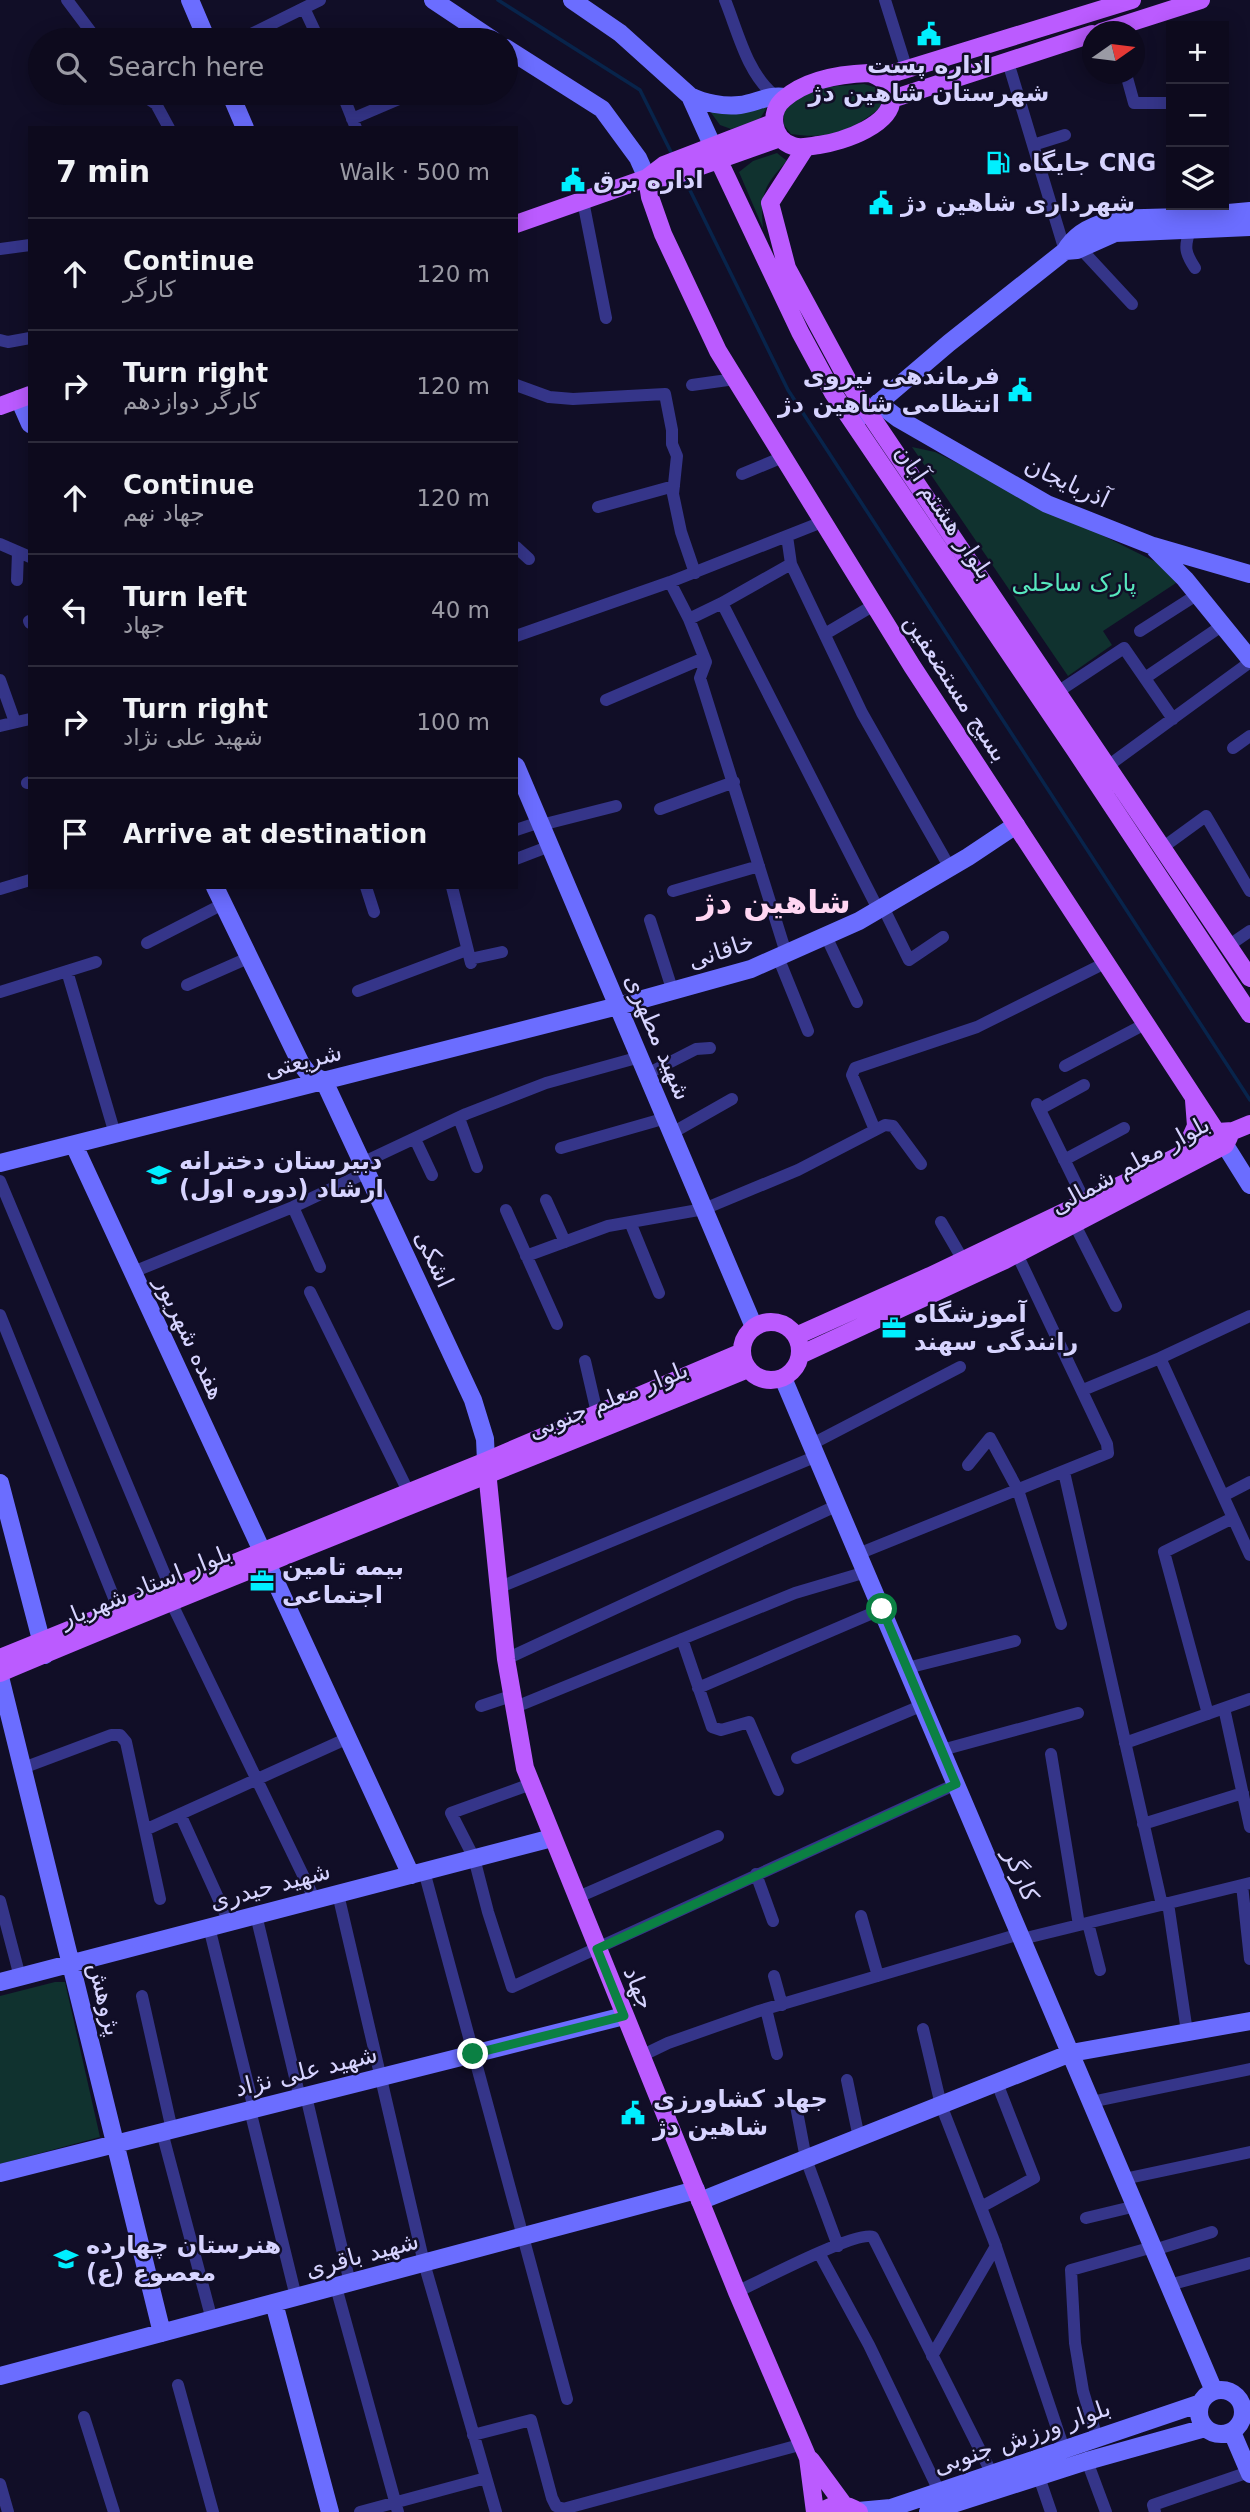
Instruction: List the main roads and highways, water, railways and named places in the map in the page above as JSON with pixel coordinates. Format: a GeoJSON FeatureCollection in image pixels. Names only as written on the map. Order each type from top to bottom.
{"type":"FeatureCollection","features":[{"type":"Feature","properties":{"kind":"main road"},"geometry":{"type":"LineString","coordinates":[[881,78],[1132,0]]}},
{"type":"Feature","properties":{"kind":"main road"},"geometry":{"type":"LineString","coordinates":[[1137,21],[1201,0]]}},
{"type":"Feature","properties":{"kind":"main road"},"geometry":{"type":"LineString","coordinates":[[892,99],[1082,38]]}},
{"type":"Feature","properties":{"kind":"main road"},"geometry":{"type":"LineString","coordinates":[[869,74],[881,78],[889,87],[892,99],[890,108],[882,118],[859,134],[833,143],[792,146],[777,131],[780,97],[836,76],[869,74]]}},
{"type":"Feature","properties":{"kind":"main road"},"geometry":{"type":"LineString","coordinates":[[518,223],[777,131]]}},
{"type":"Feature","properties":{"kind":"main road","name":"بلوار هشتم آبان"},"geometry":{"type":"LineString","coordinates":[[806,147],[770,203],[786,268],[866,412],[991,609],[1100,772],[1250,1014]]}},
{"type":"Feature","properties":{"kind":"main road","name":"بلوار هشتم آبان"},"geometry":{"type":"LineString","coordinates":[[709,156],[834,393],[866,412]]}},
{"type":"Feature","properties":{"kind":"main road","name":"بسیج مستضعفین"},"geometry":{"type":"LineString","coordinates":[[662,174],[650,197],[663,234],[701,318],[735,379],[874,605],[1194,1100],[1234,1131]]}},
{"type":"Feature","properties":{"kind":"main road"},"geometry":{"type":"LineString","coordinates":[[0,406],[25,397]]}},
{"type":"Feature","properties":{"kind":"main road","name":"بلوار هشتم آبان"},"geometry":{"type":"LineString","coordinates":[[991,609],[1056,693],[1100,772],[1162,848],[1250,978]]}},
{"type":"Feature","properties":{"kind":"main road"},"geometry":{"type":"LineString","coordinates":[[1184,1153],[1196,1126],[1194,1100]]}},
{"type":"Feature","properties":{"kind":"main road","name":"بلوار معلم شمالی"},"geometry":{"type":"LineString","coordinates":[[800,1355],[1017,1254],[1075,1224],[1098,1201],[1184,1153],[1234,1131]]}},
{"type":"Feature","properties":{"kind":"main road","name":"بلوار معلم شمالی"},"geometry":{"type":"LineString","coordinates":[[796,1336],[1098,1201],[1234,1131]]}},
{"type":"Feature","properties":{"kind":"main road"},"geometry":{"type":"LineString","coordinates":[[763,1322],[782,1324],[796,1336],[800,1355],[792,1372],[783,1378],[764,1380],[748,1370],[742,1352],[747,1333],[763,1322]]}},
{"type":"Feature","properties":{"kind":"main road","name":"بلوار معلم جنوبی"},"geometry":{"type":"LineString","coordinates":[[264,1557],[408,1492],[486,1469],[597,1413],[742,1352]]}},
{"type":"Feature","properties":{"kind":"main road","name":"بلوار معلم جنوبی"},"geometry":{"type":"LineString","coordinates":[[264,1557],[748,1370]]}},
{"type":"Feature","properties":{"kind":"main road","name":"جهاد"},"geometry":{"type":"LineString","coordinates":[[486,1469],[506,1659],[525,1768],[737,2292],[806,2451],[816,2512]]}},
{"type":"Feature","properties":{"kind":"main road","name":"بلوار استاد شهریار"},"geometry":{"type":"LineString","coordinates":[[0,1658],[43,1648],[264,1557]]}},
{"type":"Feature","properties":{"kind":"main road","name":"بلوار استاد شهریار"},"geometry":{"type":"LineString","coordinates":[[0,1675],[43,1648],[118,1608],[170,1595]]}},
{"type":"Feature","properties":{"kind":"main road","name":"جهاد"},"geometry":{"type":"LineString","coordinates":[[806,2451],[854,2509]]}},
{"type":"Feature","properties":{"kind":"main road"},"geometry":{"type":"LineString","coordinates":[[821,2512],[836,2505],[854,2509]]}},
{"type":"Feature","properties":{"kind":"waterway"},"geometry":{"type":"LineString","coordinates":[[498,0],[640,90],[673,156]]}},
{"type":"Feature","properties":{"kind":"waterway"},"geometry":{"type":"LineString","coordinates":[[684,178],[788,390],[1250,1100]]}},
{"type":"Feature","properties":{"kind":"place","name":"اداره پست شهرستان شاهین دژ"},"geometry":{"type":"Point","coordinates":[929,34]}},
{"type":"Feature","properties":{"kind":"place","name":"جایگاه CNG"},"geometry":{"type":"Point","coordinates":[998,163]}},
{"type":"Feature","properties":{"kind":"place","name":"اداره برق"},"geometry":{"type":"Point","coordinates":[573,180]}},
{"type":"Feature","properties":{"kind":"place","name":"شهرداری شاهین دژ"},"geometry":{"type":"Point","coordinates":[881,203]}},
{"type":"Feature","properties":{"kind":"place","name":"فرماندهی نیروی انتظامی شاهین دژ"},"geometry":{"type":"Point","coordinates":[1020,390]}},
{"type":"Feature","properties":{"kind":"place","name":"دبیرستان دخترانه ارشاد (دوره اول)"},"geometry":{"type":"Point","coordinates":[159,1175]}},
{"type":"Feature","properties":{"kind":"place","name":"آموزشگاه رانندگی سهند"},"geometry":{"type":"Point","coordinates":[894,1328]}},
{"type":"Feature","properties":{"kind":"place","name":"بیمه تامین اجتماعی"},"geometry":{"type":"Point","coordinates":[262,1581]}},
{"type":"Feature","properties":{"kind":"place","name":"جهاد کشاورزى شاهین دژ"},"geometry":{"type":"Point","coordinates":[633,2113]}},
{"type":"Feature","properties":{"kind":"place","name":"هنرستان چهارده معصوع (ع)"},"geometry":{"type":"Point","coordinates":[66,2259]}},
{"type":"Feature","properties":{"kind":"district","name":"شاهین دژ"},"geometry":{"type":"Point","coordinates":[774,902]}},
{"type":"Feature","properties":{"kind":"park label","name":"پارک ساحلی"},"geometry":{"type":"Point","coordinates":[1074,583]}}]}
